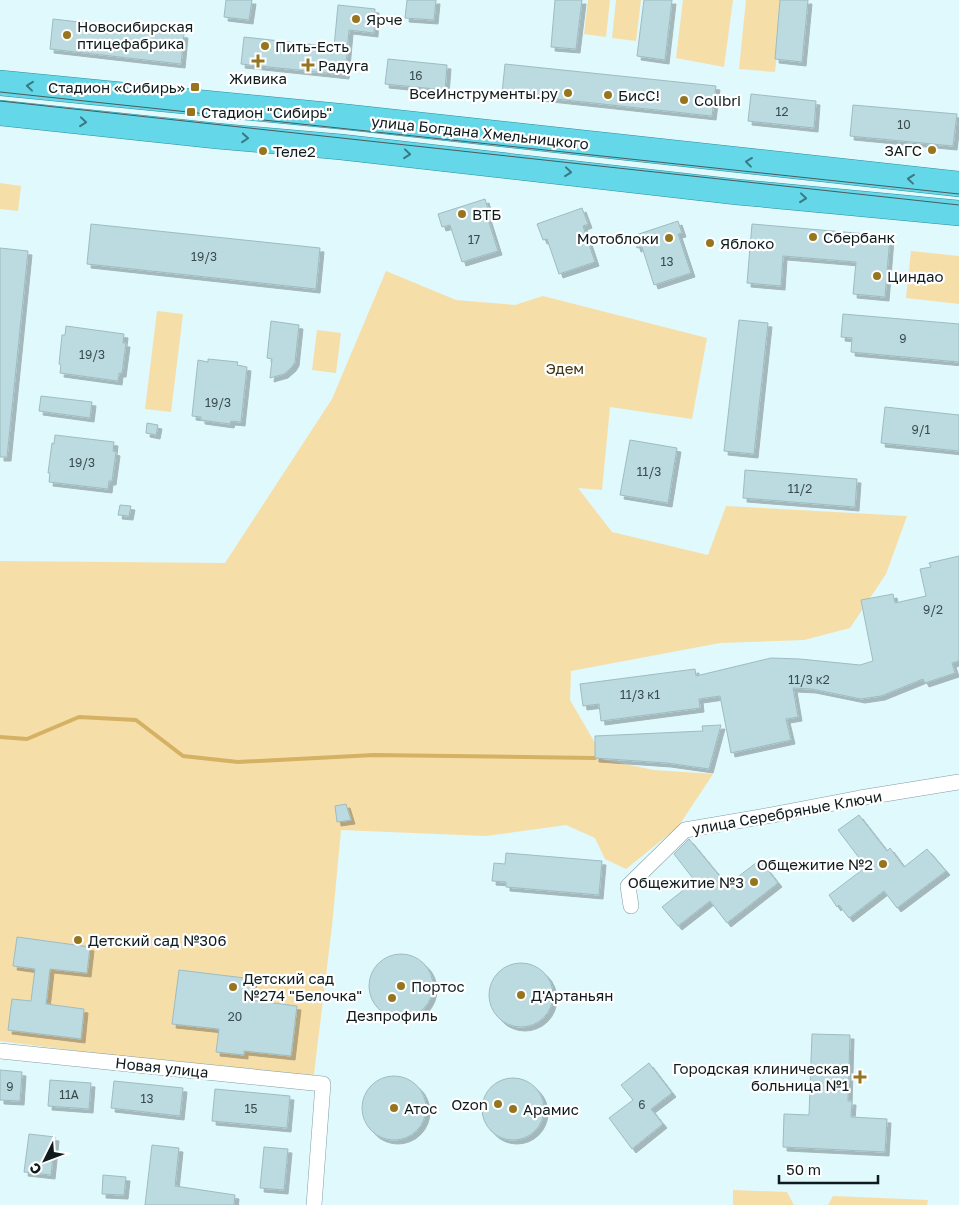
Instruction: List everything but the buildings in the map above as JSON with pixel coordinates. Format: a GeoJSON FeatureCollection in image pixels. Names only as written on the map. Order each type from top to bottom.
{"type":"FeatureCollection","features":[{"type":"Feature","properties":{"kind":"highway","name":"улица Богдана Хмельницкого"},"geometry":{"type":"LineString","coordinates":[[0,83],[357,118],[959,184]]}},
{"type":"Feature","properties":{"kind":"highway","name":"улица Богдана Хмельницкого"},"geometry":{"type":"LineString","coordinates":[[0,113],[342,147],[737,192],[959,213]]}},
{"type":"Feature","properties":{"kind":"street","name":"улица Серебряные Ключи"},"geometry":{"type":"LineString","coordinates":[[631,906],[628,886],[685,830],[959,782]]}},
{"type":"Feature","properties":{"kind":"street","name":"Новая улица"},"geometry":{"type":"LineString","coordinates":[[0,1050],[323,1084],[314,1205]]}},
{"type":"Feature","properties":{"kind":"green space"},"geometry":{"type":"Polygon","coordinates":[[[588,0],[610,0],[606,37],[584,34],[588,0]]]}},
{"type":"Feature","properties":{"kind":"green space"},"geometry":{"type":"Polygon","coordinates":[[[616,0],[641,0],[636,41],[612,38],[616,0]]]}},
{"type":"Feature","properties":{"kind":"green space"},"geometry":{"type":"Polygon","coordinates":[[[683,0],[733,0],[724,67],[676,58],[683,0]]]}},
{"type":"Feature","properties":{"kind":"green space"},"geometry":{"type":"Polygon","coordinates":[[[746,0],[783,0],[775,72],[739,69],[746,0]]]}},
{"type":"Feature","properties":{"kind":"green space"},"geometry":{"type":"Polygon","coordinates":[[[0,183],[21,186],[18,211],[0,209],[0,183]]]}},
{"type":"Feature","properties":{"kind":"green space"},"geometry":{"type":"Polygon","coordinates":[[[911,251],[959,256],[959,304],[906,298],[911,251]]]}},
{"type":"Feature","properties":{"kind":"green space","name":"Эдем"},"geometry":{"type":"Polygon","coordinates":[[[386,271],[456,300],[515,305],[543,296],[707,338],[692,419],[610,407],[602,490],[578,488],[612,532],[708,555],[726,506],[907,516],[886,574],[850,628],[804,640],[720,643],[571,671],[570,700],[605,760],[654,770],[713,774],[678,827],[626,869],[605,859],[595,838],[566,825],[486,836],[341,830],[332,926],[313,1082],[0,1041],[0,561],[225,563],[332,399],[386,271]]]}},
{"type":"Feature","properties":{"kind":"green space"},"geometry":{"type":"Polygon","coordinates":[[[157,311],[183,314],[171,412],[145,409],[157,311]]]}},
{"type":"Feature","properties":{"kind":"green space"},"geometry":{"type":"Polygon","coordinates":[[[317,330],[341,333],[336,373],[312,370],[317,330]]]}},
{"type":"Feature","properties":{"kind":"green space"},"geometry":{"type":"Polygon","coordinates":[[[733,1190],[787,1192],[794,1205],[733,1205],[733,1190]]]}},
{"type":"Feature","properties":{"kind":"green space"},"geometry":{"type":"Polygon","coordinates":[[[833,1196],[928,1200],[927,1205],[828,1205],[833,1196]]]}},
{"type":"Feature","properties":{"kind":"waterway"},"geometry":{"type":"LineString","coordinates":[[0,737],[27,739],[79,717],[136,720],[183,756],[238,762],[374,755],[595,758]]}},
{"type":"Feature","properties":{"kind":"tram line"},"geometry":{"type":"LineString","coordinates":[[0,92],[959,194]]}},
{"type":"Feature","properties":{"kind":"tram line"},"geometry":{"type":"LineString","coordinates":[[0,101],[959,205]]}},
{"type":"Feature","properties":{"kind":"place","name":"Ярче"},"geometry":{"type":"Point","coordinates":[356,19]}},
{"type":"Feature","properties":{"kind":"place","name":"Новосибирская птицефабрика"},"geometry":{"type":"Point","coordinates":[67,35]}},
{"type":"Feature","properties":{"kind":"place","name":"Пить-Есть"},"geometry":{"type":"Point","coordinates":[265,46]}},
{"type":"Feature","properties":{"kind":"place","name":"Живика"},"geometry":{"type":"Point","coordinates":[258,61]}},
{"type":"Feature","properties":{"kind":"place","name":"Радуга"},"geometry":{"type":"Point","coordinates":[308,65]}},
{"type":"Feature","properties":{"kind":"place","name":"Стадион «Сибирь»"},"geometry":{"type":"Point","coordinates":[195,87]}},
{"type":"Feature","properties":{"kind":"place","name":"ВсеИнструменты.ру"},"geometry":{"type":"Point","coordinates":[568,93]}},
{"type":"Feature","properties":{"kind":"place","name":"БисС!"},"geometry":{"type":"Point","coordinates":[608,95]}},
{"type":"Feature","properties":{"kind":"place","name":"Colibri"},"geometry":{"type":"Point","coordinates":[684,100]}},
{"type":"Feature","properties":{"kind":"place","name":"Стадион \"Сибирь\""},"geometry":{"type":"Point","coordinates":[191,112]}},
{"type":"Feature","properties":{"kind":"place","name":"ЗАГС"},"geometry":{"type":"Point","coordinates":[932,150]}},
{"type":"Feature","properties":{"kind":"place","name":"Теле2"},"geometry":{"type":"Point","coordinates":[263,151]}},
{"type":"Feature","properties":{"kind":"place","name":"ВТБ"},"geometry":{"type":"Point","coordinates":[462,214]}},
{"type":"Feature","properties":{"kind":"place","name":"Сбербанк"},"geometry":{"type":"Point","coordinates":[813,237]}},
{"type":"Feature","properties":{"kind":"place","name":"Мотоблоки"},"geometry":{"type":"Point","coordinates":[669,238]}},
{"type":"Feature","properties":{"kind":"place","name":"Яблоко"},"geometry":{"type":"Point","coordinates":[710,243]}},
{"type":"Feature","properties":{"kind":"place","name":"Циндао"},"geometry":{"type":"Point","coordinates":[877,276]}},
{"type":"Feature","properties":{"kind":"place","name":"Общежитие №2"},"geometry":{"type":"Point","coordinates":[883,864]}},
{"type":"Feature","properties":{"kind":"place","name":"Общежитие №3"},"geometry":{"type":"Point","coordinates":[754,882]}},
{"type":"Feature","properties":{"kind":"place","name":"Детский сад №306"},"geometry":{"type":"Point","coordinates":[78,940]}},
{"type":"Feature","properties":{"kind":"place","name":"Портос"},"geometry":{"type":"Point","coordinates":[401,986]}},
{"type":"Feature","properties":{"kind":"place","name":"Детский сад №274 \"Белочка\""},"geometry":{"type":"Point","coordinates":[233,987]}},
{"type":"Feature","properties":{"kind":"place","name":"Д'Артаньян"},"geometry":{"type":"Point","coordinates":[521,995]}},
{"type":"Feature","properties":{"kind":"place","name":"Дезпрофиль"},"geometry":{"type":"Point","coordinates":[392,998]}},
{"type":"Feature","properties":{"kind":"place","name":"Городская клиническая больница №1"},"geometry":{"type":"Point","coordinates":[860,1077]}},
{"type":"Feature","properties":{"kind":"place","name":"Ozon"},"geometry":{"type":"Point","coordinates":[498,1104]}},
{"type":"Feature","properties":{"kind":"place","name":"Атос"},"geometry":{"type":"Point","coordinates":[394,1108]}},
{"type":"Feature","properties":{"kind":"place","name":"Арамис"},"geometry":{"type":"Point","coordinates":[513,1109]}}]}
